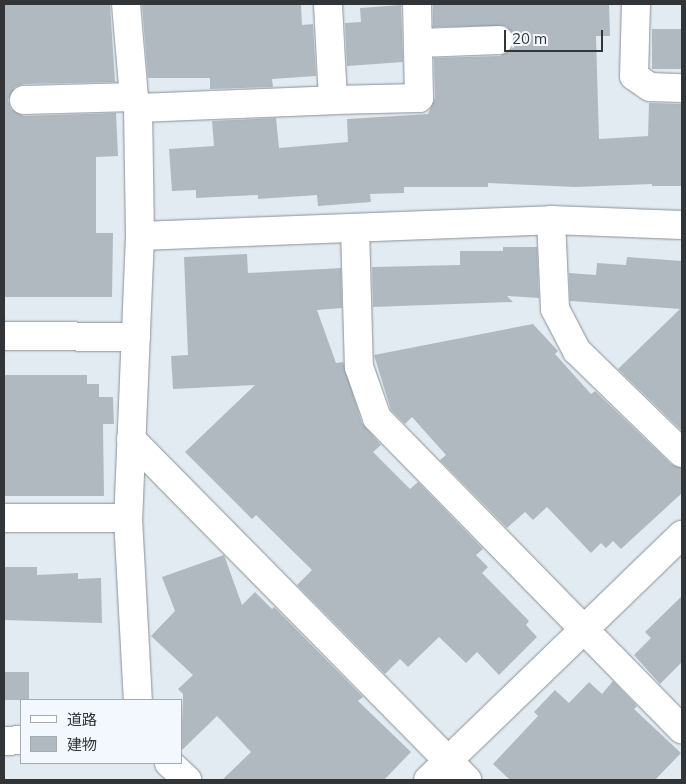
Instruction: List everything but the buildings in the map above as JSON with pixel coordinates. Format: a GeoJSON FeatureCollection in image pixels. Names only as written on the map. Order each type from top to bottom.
{"type":"FeatureCollection","features":[{"type":"Feature","properties":{"kind":"street"},"geometry":{"type":"LineString","coordinates":[[126,4],[136,102],[140,236],[128,518],[138,699]]}},
{"type":"Feature","properties":{"kind":"street"},"geometry":{"type":"LineString","coordinates":[[328,4],[333,100]]}},
{"type":"Feature","properties":{"kind":"street"},"geometry":{"type":"LineString","coordinates":[[24,100],[136,102],[419,98],[420,43],[417,4]]}},
{"type":"Feature","properties":{"kind":"street"},"geometry":{"type":"LineString","coordinates":[[636,4],[634,76],[650,88],[682,88]]}},
{"type":"Feature","properties":{"kind":"street"},"geometry":{"type":"LineString","coordinates":[[420,43],[499,40]]}},
{"type":"Feature","properties":{"kind":"street"},"geometry":{"type":"LineString","coordinates":[[140,236],[551,220],[682,225]]}},
{"type":"Feature","properties":{"kind":"street"},"geometry":{"type":"LineString","coordinates":[[551,220],[555,309],[577,352],[682,453]]}},
{"type":"Feature","properties":{"kind":"street"},"geometry":{"type":"LineString","coordinates":[[355,228],[358,367],[377,418],[583,631],[682,729]]}},
{"type":"Feature","properties":{"kind":"street"},"geometry":{"type":"LineString","coordinates":[[4,336],[136,337]]}},
{"type":"Feature","properties":{"kind":"street"},"geometry":{"type":"LineString","coordinates":[[131,440],[457,771]]}},
{"type":"Feature","properties":{"kind":"street"},"geometry":{"type":"LineString","coordinates":[[4,518],[128,518]]}},
{"type":"Feature","properties":{"kind":"street"},"geometry":{"type":"LineString","coordinates":[[428,780],[457,771],[583,631],[682,535]]}},
{"type":"Feature","properties":{"kind":"street"},"geometry":{"type":"LineString","coordinates":[[4,741],[20,740]]}},
{"type":"Feature","properties":{"kind":"street"},"geometry":{"type":"LineString","coordinates":[[170,764],[187,780]]}}]}
